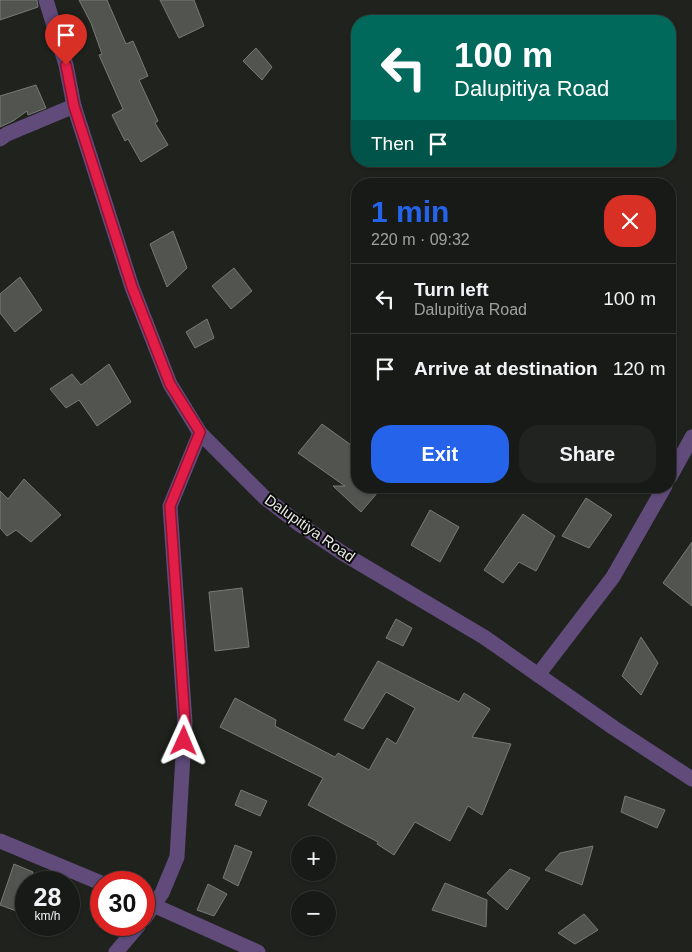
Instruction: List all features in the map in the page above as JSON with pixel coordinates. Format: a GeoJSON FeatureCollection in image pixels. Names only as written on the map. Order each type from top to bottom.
{"type":"FeatureCollection","features":[{"type":"Feature","properties":{"kind":"street","name":"Dalupitiya Road"},"geometry":{"type":"LineString","coordinates":[[46,0],[66,65],[74,106],[132,287],[170,384],[200,432],[264,497],[299,524],[344,554],[484,637],[614,728],[692,779]]}},
{"type":"Feature","properties":{"kind":"street"},"geometry":{"type":"LineString","coordinates":[[0,139],[7,134],[74,106]]}},
{"type":"Feature","properties":{"kind":"street"},"geometry":{"type":"LineString","coordinates":[[155,893],[177,857],[185,722],[170,506],[200,432]]}},
{"type":"Feature","properties":{"kind":"street"},"geometry":{"type":"LineString","coordinates":[[676,466],[692,438]]}},
{"type":"Feature","properties":{"kind":"street"},"geometry":{"type":"LineString","coordinates":[[538,675],[613,577],[661,493]]}},
{"type":"Feature","properties":{"kind":"street"},"geometry":{"type":"LineString","coordinates":[[0,841],[90,878]]}},
{"type":"Feature","properties":{"kind":"street"},"geometry":{"type":"LineString","coordinates":[[155,906],[258,952]]}},
{"type":"Feature","properties":{"kind":"street"},"geometry":{"type":"LineString","coordinates":[[116,952],[130,936]]}},
{"type":"Feature","properties":{"kind":"building"},"geometry":{"type":"Polygon","coordinates":[[[0,0],[37,0],[38,7],[0,20],[0,0]]]}},
{"type":"Feature","properties":{"kind":"building"},"geometry":{"type":"Polygon","coordinates":[[[79,0],[107,0],[126,44],[133,41],[148,76],[139,80],[158,121],[155,123],[168,145],[141,162],[128,139],[125,141],[112,115],[123,109],[99,55],[102,54],[91,23],[79,0]]]}},
{"type":"Feature","properties":{"kind":"building"},"geometry":{"type":"Polygon","coordinates":[[[160,0],[194,0],[204,26],[179,38],[160,0]]]}},
{"type":"Feature","properties":{"kind":"building"},"geometry":{"type":"Polygon","coordinates":[[[256,48],[272,67],[262,80],[243,61],[256,48]]]}},
{"type":"Feature","properties":{"kind":"building"},"geometry":{"type":"Polygon","coordinates":[[[36,85],[46,108],[28,115],[27,111],[0,127],[0,96],[36,85]]]}},
{"type":"Feature","properties":{"kind":"building"},"geometry":{"type":"Polygon","coordinates":[[[173,231],[187,268],[167,287],[150,244],[173,231]]]}},
{"type":"Feature","properties":{"kind":"building"},"geometry":{"type":"Polygon","coordinates":[[[234,268],[252,291],[231,309],[212,286],[234,268]]]}},
{"type":"Feature","properties":{"kind":"building"},"geometry":{"type":"Polygon","coordinates":[[[20,277],[42,310],[15,332],[0,313],[0,294],[20,277]]]}},
{"type":"Feature","properties":{"kind":"building"},"geometry":{"type":"Polygon","coordinates":[[[207,319],[214,338],[195,348],[186,332],[207,319]]]}},
{"type":"Feature","properties":{"kind":"building"},"geometry":{"type":"Polygon","coordinates":[[[109,364],[131,402],[97,426],[79,400],[66,408],[50,389],[72,374],[81,385],[109,364]]]}},
{"type":"Feature","properties":{"kind":"building"},"geometry":{"type":"Polygon","coordinates":[[[322,424],[351,445],[351,493],[377,493],[361,512],[333,486],[345,486],[298,453],[322,424]]]}},
{"type":"Feature","properties":{"kind":"building"},"geometry":{"type":"Polygon","coordinates":[[[24,479],[61,515],[31,542],[16,530],[7,536],[0,528],[0,491],[8,499],[24,479]]]}},
{"type":"Feature","properties":{"kind":"building"},"geometry":{"type":"Polygon","coordinates":[[[586,498],[612,515],[589,548],[562,536],[586,498]]]}},
{"type":"Feature","properties":{"kind":"building"},"geometry":{"type":"Polygon","coordinates":[[[430,510],[459,527],[440,562],[411,545],[430,510]]]}},
{"type":"Feature","properties":{"kind":"building"},"geometry":{"type":"Polygon","coordinates":[[[523,514],[555,536],[536,571],[519,562],[503,583],[484,570],[523,514]]]}},
{"type":"Feature","properties":{"kind":"building"},"geometry":{"type":"Polygon","coordinates":[[[692,542],[692,606],[663,583],[692,542]]]}},
{"type":"Feature","properties":{"kind":"building"},"geometry":{"type":"Polygon","coordinates":[[[242,588],[249,647],[215,651],[209,592],[242,588]]]}},
{"type":"Feature","properties":{"kind":"building"},"geometry":{"type":"Polygon","coordinates":[[[396,619],[412,628],[403,646],[386,638],[396,619]]]}},
{"type":"Feature","properties":{"kind":"building"},"geometry":{"type":"Polygon","coordinates":[[[641,637],[658,663],[641,695],[622,676],[641,637]]]}},
{"type":"Feature","properties":{"kind":"building"},"geometry":{"type":"Polygon","coordinates":[[[378,661],[459,702],[464,693],[490,709],[472,737],[511,744],[482,815],[468,806],[450,841],[415,822],[394,855],[377,844],[378,842],[308,805],[323,778],[220,727],[235,698],[276,720],[275,726],[335,757],[338,753],[369,770],[387,738],[396,744],[415,708],[386,692],[363,729],[344,720],[378,661]]]}},
{"type":"Feature","properties":{"kind":"building"},"geometry":{"type":"Polygon","coordinates":[[[241,790],[267,801],[260,816],[235,805],[241,790]]]}},
{"type":"Feature","properties":{"kind":"building"},"geometry":{"type":"Polygon","coordinates":[[[625,796],[665,810],[657,828],[621,812],[625,796]]]}},
{"type":"Feature","properties":{"kind":"building"},"geometry":{"type":"Polygon","coordinates":[[[235,845],[252,852],[238,886],[223,878],[235,845]]]}},
{"type":"Feature","properties":{"kind":"building"},"geometry":{"type":"Polygon","coordinates":[[[593,846],[582,885],[545,870],[560,853],[593,846]]]}},
{"type":"Feature","properties":{"kind":"building"},"geometry":{"type":"Polygon","coordinates":[[[14,864],[31,871],[15,871],[15,911],[0,905],[14,864]]]}},
{"type":"Feature","properties":{"kind":"building"},"geometry":{"type":"Polygon","coordinates":[[[510,869],[530,878],[507,910],[487,893],[510,869]]]}},
{"type":"Feature","properties":{"kind":"building"},"geometry":{"type":"Polygon","coordinates":[[[445,883],[487,900],[486,927],[432,910],[445,883]]]}},
{"type":"Feature","properties":{"kind":"building"},"geometry":{"type":"Polygon","coordinates":[[[208,884],[227,894],[214,916],[197,910],[208,884]]]}},
{"type":"Feature","properties":{"kind":"building"},"geometry":{"type":"Polygon","coordinates":[[[584,914],[598,930],[575,944],[558,933],[584,914]]]}},
{"type":"Feature","properties":{"kind":"route"},"geometry":{"type":"LineString","coordinates":[[66,65],[74,106],[132,287],[170,384],[200,432],[170,506],[185,722],[184,741]]}}]}
